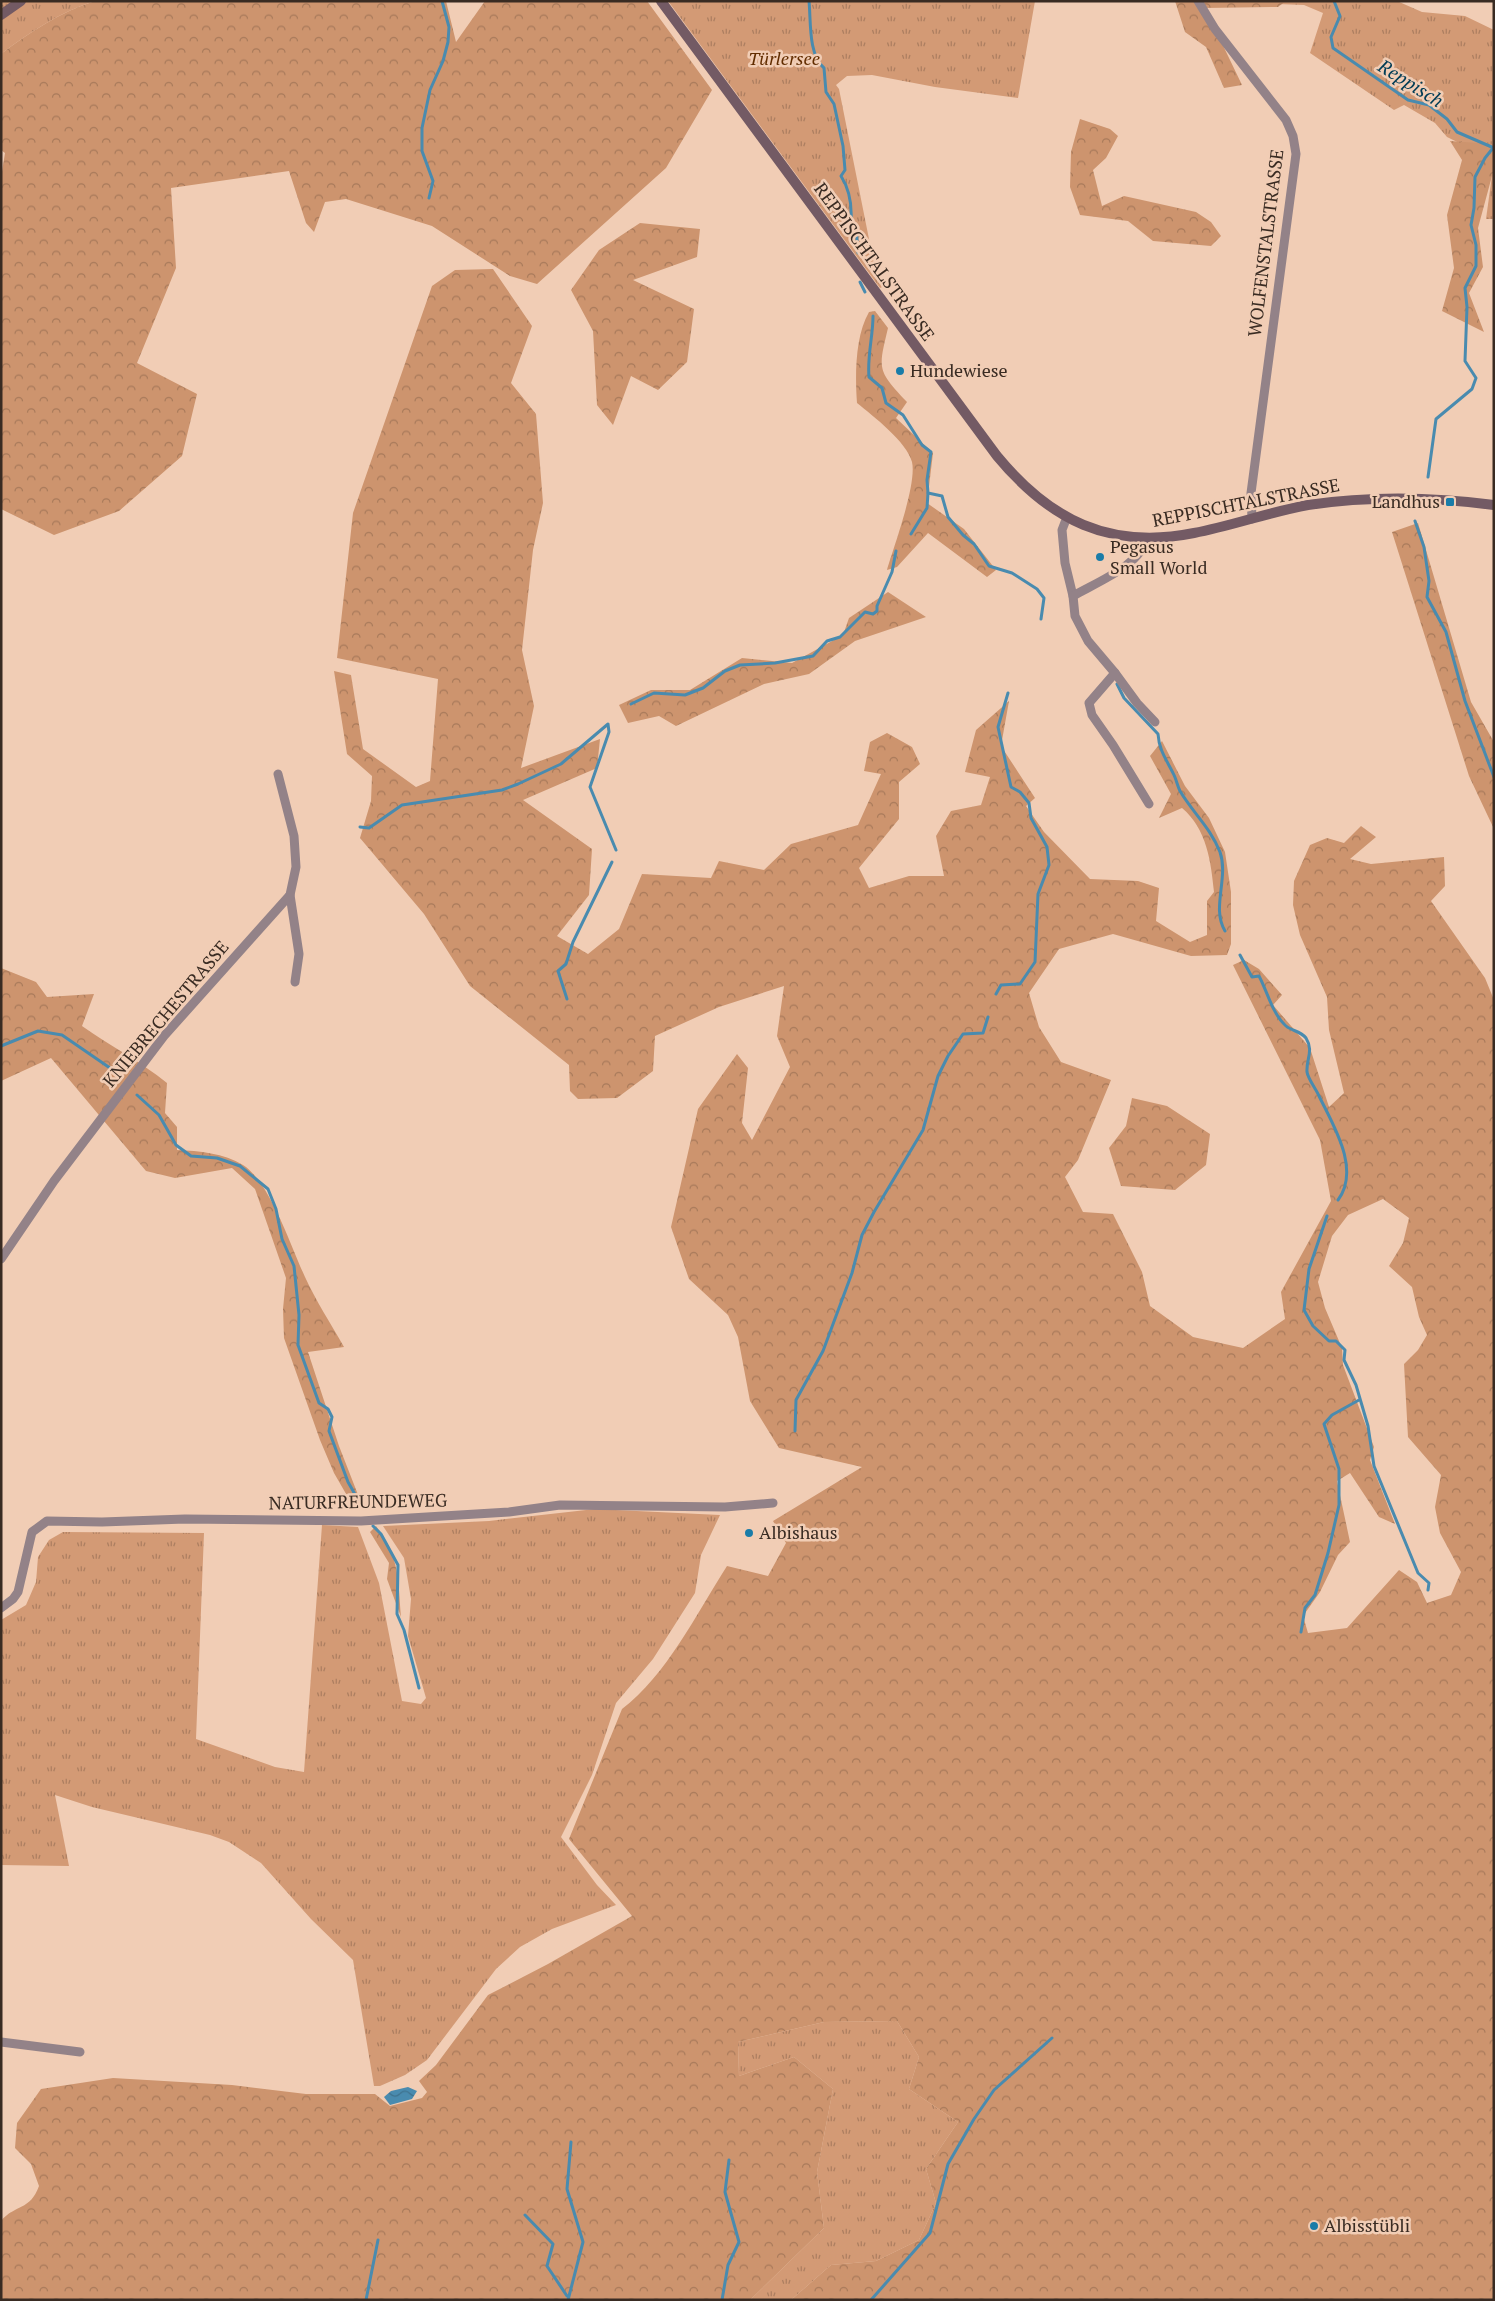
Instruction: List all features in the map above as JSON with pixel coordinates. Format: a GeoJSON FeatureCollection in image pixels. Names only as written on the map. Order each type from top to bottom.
{"type":"FeatureCollection","features":[{"type":"Feature","properties":{"kind":"main road"},"geometry":{"type":"LineString","coordinates":[[1,15],[21,1]]}},
{"type":"Feature","properties":{"kind":"main road","name":"REPPISCHTALSTRASSE"},"geometry":{"type":"LineString","coordinates":[[661,1],[997,456],[1032,494],[1067,517],[1105,532],[1146,538],[1194,533],[1306,506],[1366,498],[1494,505]]}},
{"type":"Feature","properties":{"kind":"street","name":"WOLFENSTALSTRASSE"},"geometry":{"type":"LineString","coordinates":[[1198,1],[1215,29],[1286,120],[1293,136],[1296,154],[1251,493],[1252,519]]}},
{"type":"Feature","properties":{"kind":"street"},"geometry":{"type":"LineString","coordinates":[[1067,517],[1062,530],[1065,563],[1073,596],[1075,616],[1088,641],[1115,673],[1137,704],[1155,722]]}},
{"type":"Feature","properties":{"kind":"street"},"geometry":{"type":"LineString","coordinates":[[1073,596],[1136,559],[1142,551],[1146,538]]}},
{"type":"Feature","properties":{"kind":"street"},"geometry":{"type":"LineString","coordinates":[[1115,673],[1089,703],[1092,715],[1113,745],[1149,804]]}},
{"type":"Feature","properties":{"kind":"street","name":"KNIEBRECHESTRASSE"},"geometry":{"type":"LineString","coordinates":[[1,1259],[54,1180],[164,1036],[290,895],[296,867],[294,836],[278,774]]}},
{"type":"Feature","properties":{"kind":"street"},"geometry":{"type":"LineString","coordinates":[[290,895],[299,954],[295,982]]}},
{"type":"Feature","properties":{"kind":"street","name":"NATURFREUNDEWEG"},"geometry":{"type":"LineString","coordinates":[[1,1608],[13,1599],[18,1592],[32,1532],[47,1520],[102,1522],[186,1519],[361,1522],[508,1512],[560,1504],[725,1507],[774,1503]]}},
{"type":"Feature","properties":{"kind":"street"},"geometry":{"type":"LineString","coordinates":[[1,2042],[80,2052]]}},
{"type":"Feature","properties":{"kind":"green space"},"geometry":{"type":"Polygon","coordinates":[[[1,1],[95,1],[46,23],[1,54],[1,1]]]}},
{"type":"Feature","properties":{"kind":"green space"},"geometry":{"type":"Polygon","coordinates":[[[95,1],[446,1],[456,42],[485,1],[647,1],[712,90],[666,168],[537,284],[510,276],[432,226],[346,199],[325,202],[314,232],[306,223],[289,171],[171,188],[176,268],[137,363],[197,394],[182,456],[119,511],[54,535],[1,509],[1,178],[5,153],[1,150],[1,54],[46,23],[95,1]]]}},
{"type":"Feature","properties":{"kind":"green space","name":"Türlersee"},"geometry":{"type":"Polygon","coordinates":[[[668,1],[1035,1],[1018,98],[935,87],[872,75],[847,76],[836,85],[839,89],[874,264],[878,274],[887,285],[880,288],[668,1]]]}},
{"type":"Feature","properties":{"kind":"green space"},"geometry":{"type":"Polygon","coordinates":[[[1175,1],[1286,1],[1278,7],[1205,8],[1242,85],[1224,88],[1206,47],[1185,32],[1175,1]]]}},
{"type":"Feature","properties":{"kind":"green space"},"geometry":{"type":"Polygon","coordinates":[[[1192,1],[1397,1],[1422,12],[1465,16],[1494,30],[1494,160],[1447,137],[1435,123],[1404,105],[1394,110],[1310,53],[1323,13],[1304,5],[1192,1]]]}},
{"type":"Feature","properties":{"kind":"green space"},"geometry":{"type":"Polygon","coordinates":[[[1080,119],[1110,129],[1118,136],[1106,158],[1093,170],[1102,206],[1124,196],[1196,212],[1211,222],[1221,236],[1211,246],[1153,241],[1128,221],[1080,215],[1070,187],[1071,152],[1080,119]]]}},
{"type":"Feature","properties":{"kind":"green space"},"geometry":{"type":"Polygon","coordinates":[[[1450,141],[1494,144],[1494,177],[1492,176],[1478,228],[1483,267],[1469,293],[1484,332],[1442,311],[1454,268],[1447,215],[1462,160],[1450,141]]]}},
{"type":"Feature","properties":{"kind":"green space"},"geometry":{"type":"Polygon","coordinates":[[[1494,161],[1494,219],[1486,219],[1494,161]]]}},
{"type":"Feature","properties":{"kind":"green space"},"geometry":{"type":"Polygon","coordinates":[[[640,223],[700,229],[697,257],[633,280],[694,309],[687,362],[658,390],[631,376],[613,425],[597,405],[593,331],[571,290],[599,250],[640,223]]]}},
{"type":"Feature","properties":{"kind":"green space"},"geometry":{"type":"Polygon","coordinates":[[[493,269],[532,326],[511,383],[536,414],[543,503],[533,550],[522,650],[534,706],[521,768],[600,739],[597,768],[523,800],[592,849],[589,895],[557,936],[588,954],[619,929],[642,874],[711,878],[719,861],[764,870],[791,844],[858,825],[881,774],[864,771],[870,742],[887,733],[912,747],[920,764],[899,782],[899,819],[859,868],[869,888],[909,876],[944,876],[936,836],[951,811],[981,805],[990,777],[965,772],[976,730],[1009,701],[1001,746],[1035,798],[1026,806],[1044,832],[1090,879],[1138,881],[1159,888],[1156,921],[1190,942],[1207,935],[1207,901],[1214,892],[1211,869],[1202,836],[1190,816],[1182,808],[1159,818],[1171,794],[1150,756],[1162,741],[1185,786],[1209,818],[1225,852],[1231,892],[1231,944],[1227,955],[1191,956],[1113,934],[1059,949],[1029,993],[1039,1027],[1061,1062],[1111,1080],[1078,1160],[1065,1177],[1083,1212],[1113,1214],[1142,1272],[1150,1306],[1193,1337],[1243,1348],[1285,1319],[1281,1292],[1331,1201],[1320,1140],[1233,965],[1244,960],[1259,969],[1282,995],[1273,1005],[1310,1048],[1329,1107],[1344,1093],[1329,1030],[1327,997],[1300,935],[1293,905],[1294,881],[1310,845],[1327,838],[1344,843],[1361,826],[1376,837],[1350,859],[1371,864],[1444,857],[1445,886],[1431,901],[1485,978],[1494,1000],[1494,2300],[791,2300],[831,2265],[876,2261],[919,2240],[936,2203],[926,2169],[958,2122],[909,2089],[919,2057],[897,2021],[824,2022],[738,2042],[739,2076],[794,2057],[833,2089],[817,2172],[824,2228],[750,2300],[1,2300],[1,2221],[12,2212],[27,2204],[39,2186],[31,2164],[15,2148],[17,2123],[41,2089],[113,2078],[232,2085],[306,2094],[375,2094],[390,2106],[422,2098],[427,2092],[419,2081],[436,2065],[488,1995],[548,1964],[632,1916],[569,1839],[622,1709],[638,1695],[667,1662],[727,1566],[768,1576],[786,1543],[773,1521],[862,1467],[779,1448],[750,1401],[738,1337],[728,1315],[689,1279],[671,1227],[698,1109],[737,1054],[748,1068],[742,1123],[752,1140],[790,1067],[777,1036],[784,986],[719,1007],[655,1036],[653,1071],[617,1098],[578,1099],[570,1091],[569,1065],[470,986],[424,914],[360,838],[371,801],[372,776],[347,754],[334,671],[351,675],[363,749],[416,787],[430,781],[438,679],[337,658],[353,513],[432,286],[455,270],[493,269]],[[1383,1199],[1348,1215],[1332,1236],[1318,1282],[1325,1308],[1342,1348],[1343,1365],[1374,1447],[1370,1460],[1395,1524],[1379,1517],[1350,1473],[1337,1481],[1350,1542],[1338,1555],[1320,1592],[1303,1616],[1308,1633],[1347,1628],[1399,1570],[1417,1582],[1427,1603],[1451,1595],[1461,1572],[1440,1533],[1435,1507],[1441,1475],[1408,1437],[1404,1364],[1418,1350],[1427,1335],[1419,1317],[1412,1287],[1389,1266],[1403,1243],[1409,1218],[1383,1199]]]}},
{"type":"Feature","properties":{"kind":"green space"},"geometry":{"type":"Polygon","coordinates":[[[875,311],[888,328],[882,369],[890,383],[907,402],[896,418],[933,453],[927,503],[964,529],[996,570],[987,577],[928,533],[897,567],[887,570],[908,500],[913,472],[912,462],[904,446],[889,430],[857,403],[856,369],[861,333],[869,312],[875,311]]]}},
{"type":"Feature","properties":{"kind":"green space"},"geometry":{"type":"Polygon","coordinates":[[[1418,523],[1471,702],[1494,742],[1494,829],[1469,776],[1392,532],[1418,523]]]}},
{"type":"Feature","properties":{"kind":"green space"},"geometry":{"type":"Polygon","coordinates":[[[888,592],[926,617],[855,641],[809,674],[764,684],[676,726],[659,716],[628,723],[619,705],[651,690],[690,690],[742,658],[792,663],[843,635],[849,618],[888,592]]]}},
{"type":"Feature","properties":{"kind":"green space"},"geometry":{"type":"Polygon","coordinates":[[[1,968],[36,982],[47,997],[94,994],[82,1026],[167,1083],[165,1113],[177,1127],[177,1150],[211,1153],[236,1161],[253,1173],[262,1185],[279,1216],[309,1286],[344,1347],[308,1352],[339,1446],[362,1505],[353,1506],[334,1473],[320,1440],[284,1338],[283,1309],[286,1278],[255,1189],[232,1168],[175,1178],[146,1171],[51,1058],[1,1081],[1,968]]]}},
{"type":"Feature","properties":{"kind":"green space"},"geometry":{"type":"Polygon","coordinates":[[[1132,1098],[1167,1106],[1210,1134],[1206,1165],[1175,1190],[1121,1186],[1109,1148],[1126,1126],[1132,1098]]]}},
{"type":"Feature","properties":{"kind":"green space"},"geometry":{"type":"Polygon","coordinates":[[[595,1509],[720,1515],[701,1555],[695,1593],[653,1659],[616,1703],[592,1775],[561,1837],[597,1885],[616,1905],[552,1929],[520,1947],[496,1969],[427,2060],[405,2075],[380,2086],[374,2086],[353,1960],[311,1919],[261,1863],[229,1842],[210,1835],[92,1807],[55,1795],[69,1866],[1,1865],[1,1620],[26,1605],[36,1582],[38,1557],[49,1540],[63,1532],[204,1533],[196,1739],[275,1767],[304,1772],[322,1525],[358,1527],[379,1583],[402,1701],[421,1704],[426,1698],[408,1636],[411,1599],[404,1558],[383,1526],[489,1521],[595,1509]]]}},
{"type":"Feature","properties":{"kind":"green space"},"geometry":{"type":"Polygon","coordinates":[[[376,1526],[390,1548],[394,1559],[401,1617],[387,1579],[389,1563],[370,1532],[376,1526]]]}},
{"type":"Feature","properties":{"kind":"green space"},"geometry":{"type":"Polygon","coordinates":[[[897,2021],[919,2057],[909,2089],[958,2122],[926,2169],[936,2203],[919,2240],[876,2261],[831,2265],[791,2300],[750,2300],[824,2228],[817,2172],[833,2089],[794,2057],[739,2076],[738,2042],[824,2022],[897,2021]]]}},
{"type":"Feature","properties":{"kind":"water"},"geometry":{"type":"Polygon","coordinates":[[[408,2087],[417,2091],[412,2099],[390,2105],[384,2097],[391,2091],[408,2087]]]}},
{"type":"Feature","properties":{"kind":"waterway"},"geometry":{"type":"LineString","coordinates":[[429,198],[433,181],[422,151],[422,128],[430,90],[443,61],[448,42],[449,27],[442,1]]}},
{"type":"Feature","properties":{"kind":"waterway"},"geometry":{"type":"LineString","coordinates":[[809,1],[810,27],[815,55],[824,68],[826,92],[834,104],[843,146],[845,170],[841,176],[850,198],[851,221],[856,226],[858,253]]}},
{"type":"Feature","properties":{"kind":"waterway","name":"Reppisch"},"geometry":{"type":"LineString","coordinates":[[1334,1],[1340,16],[1331,37],[1333,48],[1408,100],[1429,105],[1447,119],[1457,132],[1494,148]]}},
{"type":"Feature","properties":{"kind":"waterway"},"geometry":{"type":"LineString","coordinates":[[1428,477],[1436,419],[1472,389],[1476,378],[1465,361],[1467,307],[1465,288],[1476,266],[1476,245],[1471,225],[1474,208],[1475,177],[1485,158],[1493,148]]}},
{"type":"Feature","properties":{"kind":"waterway"},"geometry":{"type":"LineString","coordinates":[[860,282],[865,292]]}},
{"type":"Feature","properties":{"kind":"waterway"},"geometry":{"type":"LineString","coordinates":[[873,316],[869,377],[882,388],[886,403],[903,415],[922,445],[931,452],[927,480],[928,493],[942,496],[948,517],[963,535],[974,544],[989,566],[1012,573],[1037,589],[1044,598],[1041,619]]}},
{"type":"Feature","properties":{"kind":"waterway"},"geometry":{"type":"LineString","coordinates":[[911,534],[927,508],[928,493]]}},
{"type":"Feature","properties":{"kind":"waterway"},"geometry":{"type":"LineString","coordinates":[[1415,521],[1424,547],[1429,581],[1427,597],[1446,632],[1465,701],[1494,777]]}},
{"type":"Feature","properties":{"kind":"waterway"},"geometry":{"type":"LineString","coordinates":[[631,704],[654,693],[685,695],[703,688],[725,671],[740,665],[775,663],[813,656],[827,641],[840,637],[865,612],[873,614],[877,611],[877,606],[892,572],[896,551]]}},
{"type":"Feature","properties":{"kind":"waterway"},"geometry":{"type":"LineString","coordinates":[[1117,684],[1124,698],[1158,734],[1161,750],[1180,791],[1211,835],[1220,852],[1223,872],[1220,913],[1225,931]]}},
{"type":"Feature","properties":{"kind":"waterway"},"geometry":{"type":"LineString","coordinates":[[996,994],[1001,985],[1020,984],[1035,962],[1038,894],[1049,865],[1047,847],[1031,818],[1029,803],[1020,792],[1011,787],[998,727],[1008,693]]}},
{"type":"Feature","properties":{"kind":"waterway"},"geometry":{"type":"LineString","coordinates":[[360,827],[369,828],[402,805],[502,790],[518,784],[561,764],[608,724],[609,732],[590,787],[616,850]]}},
{"type":"Feature","properties":{"kind":"waterway"},"geometry":{"type":"LineString","coordinates":[[567,999],[558,971],[566,964],[573,942],[612,862]]}},
{"type":"Feature","properties":{"kind":"waterway"},"geometry":{"type":"LineString","coordinates":[[1240,955],[1252,977],[1259,976],[1280,1019],[1286,1026],[1301,1033],[1306,1038],[1310,1051],[1307,1072],[1337,1133],[1346,1161],[1347,1175],[1344,1188],[1338,1200]]}},
{"type":"Feature","properties":{"kind":"waterway"},"geometry":{"type":"LineString","coordinates":[[795,1431],[796,1400],[823,1351],[852,1273],[862,1235],[923,1130],[938,1076],[948,1056],[963,1034],[983,1033],[988,1017]]}},
{"type":"Feature","properties":{"kind":"waterway"},"geometry":{"type":"LineString","coordinates":[[1,1046],[38,1031],[62,1035],[110,1068]]}},
{"type":"Feature","properties":{"kind":"waterway"},"geometry":{"type":"LineString","coordinates":[[137,1095],[159,1115],[176,1145],[191,1156],[217,1158],[240,1166],[268,1189],[276,1209],[282,1239],[294,1266],[299,1315],[298,1345],[319,1403],[328,1409],[332,1417],[329,1431],[348,1482],[360,1503]]}},
{"type":"Feature","properties":{"kind":"waterway"},"geometry":{"type":"LineString","coordinates":[[1327,1216],[1309,1269],[1304,1310],[1313,1326],[1329,1341],[1336,1341],[1345,1350],[1344,1360],[1356,1385],[1368,1426],[1374,1466],[1418,1573],[1429,1583],[1428,1590]]}},
{"type":"Feature","properties":{"kind":"waterway"},"geometry":{"type":"LineString","coordinates":[[1301,1632],[1305,1608],[1315,1595],[1328,1553],[1339,1505],[1339,1469],[1324,1424],[1332,1415],[1359,1400]]}},
{"type":"Feature","properties":{"kind":"waterway"},"geometry":{"type":"LineString","coordinates":[[373,1526],[381,1534],[398,1565],[397,1614],[404,1630],[419,1688]]}},
{"type":"Feature","properties":{"kind":"waterway"},"geometry":{"type":"LineString","coordinates":[[871,2300],[930,2233],[948,2164],[974,2119],[994,2090],[1052,2038]]}},
{"type":"Feature","properties":{"kind":"waterway"},"geometry":{"type":"LineString","coordinates":[[568,2300],[583,2242],[567,2189],[571,2142]]}},
{"type":"Feature","properties":{"kind":"waterway"},"geometry":{"type":"LineString","coordinates":[[722,2300],[728,2265],[739,2242],[725,2192],[729,2160]]}},
{"type":"Feature","properties":{"kind":"waterway"},"geometry":{"type":"LineString","coordinates":[[525,2215],[553,2244],[547,2266],[567,2296]]}},
{"type":"Feature","properties":{"kind":"waterway"},"geometry":{"type":"LineString","coordinates":[[366,2300],[378,2240]]}},
{"type":"Feature","properties":{"kind":"place","name":"Hundewiese"},"geometry":{"type":"Point","coordinates":[900,371]}},
{"type":"Feature","properties":{"kind":"place","name":"Landhus"},"geometry":{"type":"Point","coordinates":[1450,502]}},
{"type":"Feature","properties":{"kind":"place","name":"Pegasus Small World"},"geometry":{"type":"Point","coordinates":[1100,557]}},
{"type":"Feature","properties":{"kind":"place","name":"Albishaus"},"geometry":{"type":"Point","coordinates":[749,1533]}},
{"type":"Feature","properties":{"kind":"place","name":"Albisstübli"},"geometry":{"type":"Point","coordinates":[1314,2226]}}]}
